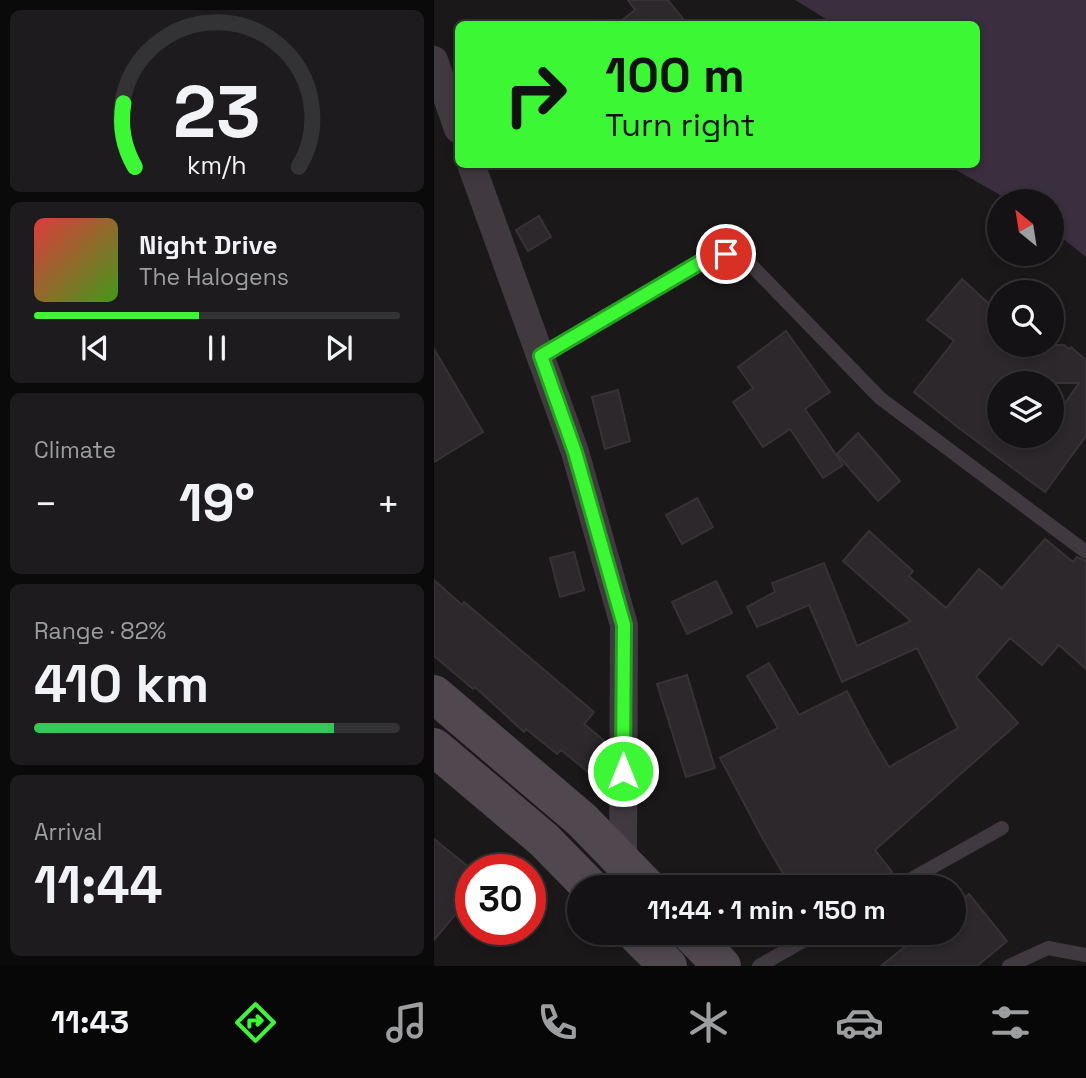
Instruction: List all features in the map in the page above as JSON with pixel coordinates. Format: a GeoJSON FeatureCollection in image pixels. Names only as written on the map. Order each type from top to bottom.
{"type":"FeatureCollection","features":[{"type":"Feature","properties":{"kind":"main road"},"geometry":{"type":"LineString","coordinates":[[434,694],[582,820],[635,875]]}},
{"type":"Feature","properties":{"kind":"main road"},"geometry":{"type":"LineString","coordinates":[[434,747],[544,840],[578,875]]}},
{"type":"Feature","properties":{"kind":"main road"},"geometry":{"type":"LineString","coordinates":[[647,945],[668,966]]}},
{"type":"Feature","properties":{"kind":"main road"},"geometry":{"type":"LineString","coordinates":[[702,945],[722,966]]}},
{"type":"Feature","properties":{"kind":"street"},"geometry":{"type":"LineString","coordinates":[[434,60],[455,120]]}},
{"type":"Feature","properties":{"kind":"street"},"geometry":{"type":"LineString","coordinates":[[472,168],[575,452],[624,625],[635,875]]}},
{"type":"Feature","properties":{"kind":"lane"},"geometry":{"type":"LineString","coordinates":[[541,356],[706,259],[726,254],[753,267],[880,398],[1086,552]]}},
{"type":"Feature","properties":{"kind":"lane"},"geometry":{"type":"LineString","coordinates":[[918,875],[1002,828]]}},
{"type":"Feature","properties":{"kind":"lane"},"geometry":{"type":"LineString","coordinates":[[759,966],[796,945]]}},
{"type":"Feature","properties":{"kind":"lane"},"geometry":{"type":"LineString","coordinates":[[1009,966],[1048,948],[1086,955]]}},
{"type":"Feature","properties":{"kind":"shaded area"},"geometry":{"type":"Polygon","coordinates":[[[795,0],[1086,0],[1086,257],[1064,240],[1064,189],[990,189],[952,168],[980,168],[980,21],[828,21],[795,0]]]}},
{"type":"Feature","properties":{"kind":"building"},"geometry":{"type":"Polygon","coordinates":[[[628,0],[668,0],[685,21],[621,21],[635,10],[628,0]]]}},
{"type":"Feature","properties":{"kind":"building"},"geometry":{"type":"Polygon","coordinates":[[[539,216],[551,237],[528,251],[516,230],[539,216]]]}},
{"type":"Feature","properties":{"kind":"building"},"geometry":{"type":"Polygon","coordinates":[[[962,279],[987,302],[987,357],[1064,357],[1064,345],[1069,349],[1071,347],[1086,360],[1086,436],[1045,492],[955,425],[914,392],[954,341],[927,320],[962,279]]]}},
{"type":"Feature","properties":{"kind":"building"},"geometry":{"type":"Polygon","coordinates":[[[786,331],[830,392],[805,409],[843,465],[823,478],[790,429],[763,447],[733,402],[753,388],[738,367],[786,331]]]}},
{"type":"Feature","properties":{"kind":"building"},"geometry":{"type":"Polygon","coordinates":[[[434,349],[483,432],[434,462],[434,349]]]}},
{"type":"Feature","properties":{"kind":"building"},"geometry":{"type":"Polygon","coordinates":[[[618,390],[630,441],[605,449],[592,397],[618,390]]]}},
{"type":"Feature","properties":{"kind":"building"},"geometry":{"type":"Polygon","coordinates":[[[858,433],[900,481],[878,501],[837,454],[858,433]]]}},
{"type":"Feature","properties":{"kind":"building"},"geometry":{"type":"Polygon","coordinates":[[[697,498],[713,527],[682,544],[666,515],[697,498]]]}},
{"type":"Feature","properties":{"kind":"building"},"geometry":{"type":"Polygon","coordinates":[[[869,531],[913,571],[909,576],[946,608],[979,569],[1002,588],[1045,539],[1073,562],[1077,557],[1086,561],[1086,669],[1059,645],[1042,665],[1010,638],[976,677],[1018,723],[875,850],[892,872],[887,875],[784,875],[720,758],[778,728],[747,676],[769,663],[799,715],[847,691],[889,767],[958,728],[917,648],[842,682],[809,605],[757,627],[747,607],[775,592],[772,583],[824,563],[857,646],[911,621],[843,561],[869,531]]]}},
{"type":"Feature","properties":{"kind":"building"},"geometry":{"type":"Polygon","coordinates":[[[574,552],[584,590],[560,597],[550,558],[574,552]]]}},
{"type":"Feature","properties":{"kind":"building"},"geometry":{"type":"Polygon","coordinates":[[[434,580],[462,605],[464,602],[594,712],[584,724],[607,743],[604,785],[561,750],[557,754],[526,729],[524,732],[475,687],[473,689],[434,656],[434,580]]]}},
{"type":"Feature","properties":{"kind":"building"},"geometry":{"type":"Polygon","coordinates":[[[716,581],[732,613],[687,634],[672,602],[716,581]]]}},
{"type":"Feature","properties":{"kind":"building"},"geometry":{"type":"Polygon","coordinates":[[[687,675],[715,768],[686,777],[657,684],[687,675]]]}},
{"type":"Feature","properties":{"kind":"building"},"geometry":{"type":"Polygon","coordinates":[[[434,839],[455,856],[455,915],[434,940],[434,839]]]}},
{"type":"Feature","properties":{"kind":"building"},"geometry":{"type":"Polygon","coordinates":[[[969,894],[1007,941],[977,966],[881,966],[907,945],[966,945],[966,897],[969,894]]]}},
{"type":"Feature","properties":{"kind":"route"},"geometry":{"type":"LineString","coordinates":[[623,771],[624,625],[575,452],[541,356],[706,259],[726,254]]}}]}
